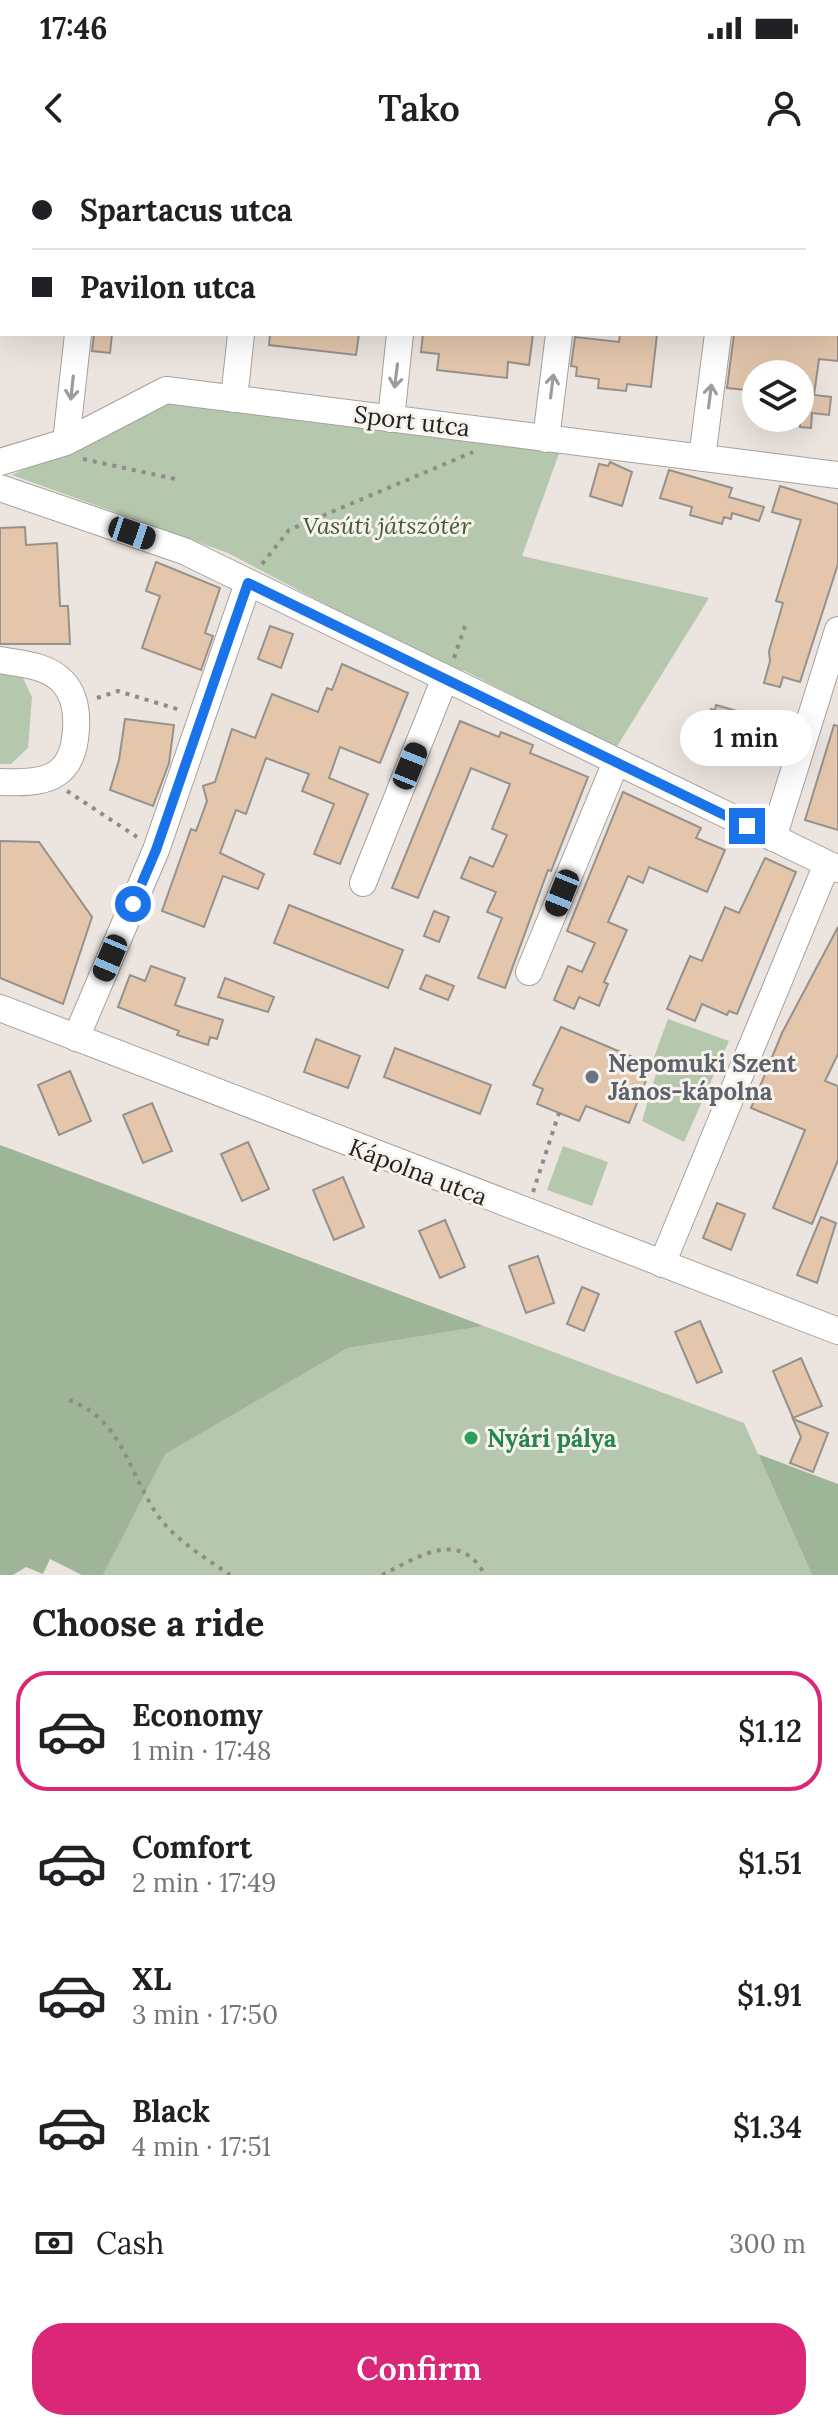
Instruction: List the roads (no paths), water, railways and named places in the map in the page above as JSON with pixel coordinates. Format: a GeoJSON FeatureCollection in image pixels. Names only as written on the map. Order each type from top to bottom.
{"type":"FeatureCollection","features":[{"type":"Feature","properties":{"kind":"street"},"geometry":{"type":"LineString","coordinates":[[54,446],[78,336]]}},
{"type":"Feature","properties":{"kind":"street"},"geometry":{"type":"LineString","coordinates":[[234,399],[241,336]]}},
{"type":"Feature","properties":{"kind":"street"},"geometry":{"type":"LineString","coordinates":[[391,419],[400,336]]}},
{"type":"Feature","properties":{"kind":"street"},"geometry":{"type":"LineString","coordinates":[[546,439],[559,336]]}},
{"type":"Feature","properties":{"kind":"street"},"geometry":{"type":"LineString","coordinates":[[702,458],[718,336]]}},
{"type":"Feature","properties":{"kind":"street","name":"Sport utca"},"geometry":{"type":"LineString","coordinates":[[0,462],[54,446],[166,390],[838,475]]}},
{"type":"Feature","properties":{"kind":"street"},"geometry":{"type":"LineString","coordinates":[[0,488],[184,551],[833,866],[662,1264]]}},
{"type":"Feature","properties":{"kind":"street"},"geometry":{"type":"LineString","coordinates":[[76,1038],[156,850],[248,583]]}},
{"type":"Feature","properties":{"kind":"street"},"geometry":{"type":"LineString","coordinates":[[773,838],[838,630]]}},
{"type":"Feature","properties":{"kind":"street"},"geometry":{"type":"LineString","coordinates":[[0,660],[44,668],[63,683],[75,701],[75,754],[68,766],[49,779],[0,782]]}},
{"type":"Feature","properties":{"kind":"street"},"geometry":{"type":"LineString","coordinates":[[363,883],[445,678]]}},
{"type":"Feature","properties":{"kind":"street"},"geometry":{"type":"LineString","coordinates":[[529,972],[616,762]]}},
{"type":"Feature","properties":{"kind":"street","name":"Kápolna utca"},"geometry":{"type":"LineString","coordinates":[[0,1008],[524,1213],[838,1331]]}},
{"type":"Feature","properties":{"kind":"place","name":"Nepomuki Szent János-kápolna"},"geometry":{"type":"Point","coordinates":[592,1077]}},
{"type":"Feature","properties":{"kind":"place","name":"Nyári pálya"},"geometry":{"type":"Point","coordinates":[471,1438]}},
{"type":"Feature","properties":{"kind":"park label","name":"Vasúti játszótér"},"geometry":{"type":"Point","coordinates":[387,525]}}]}
